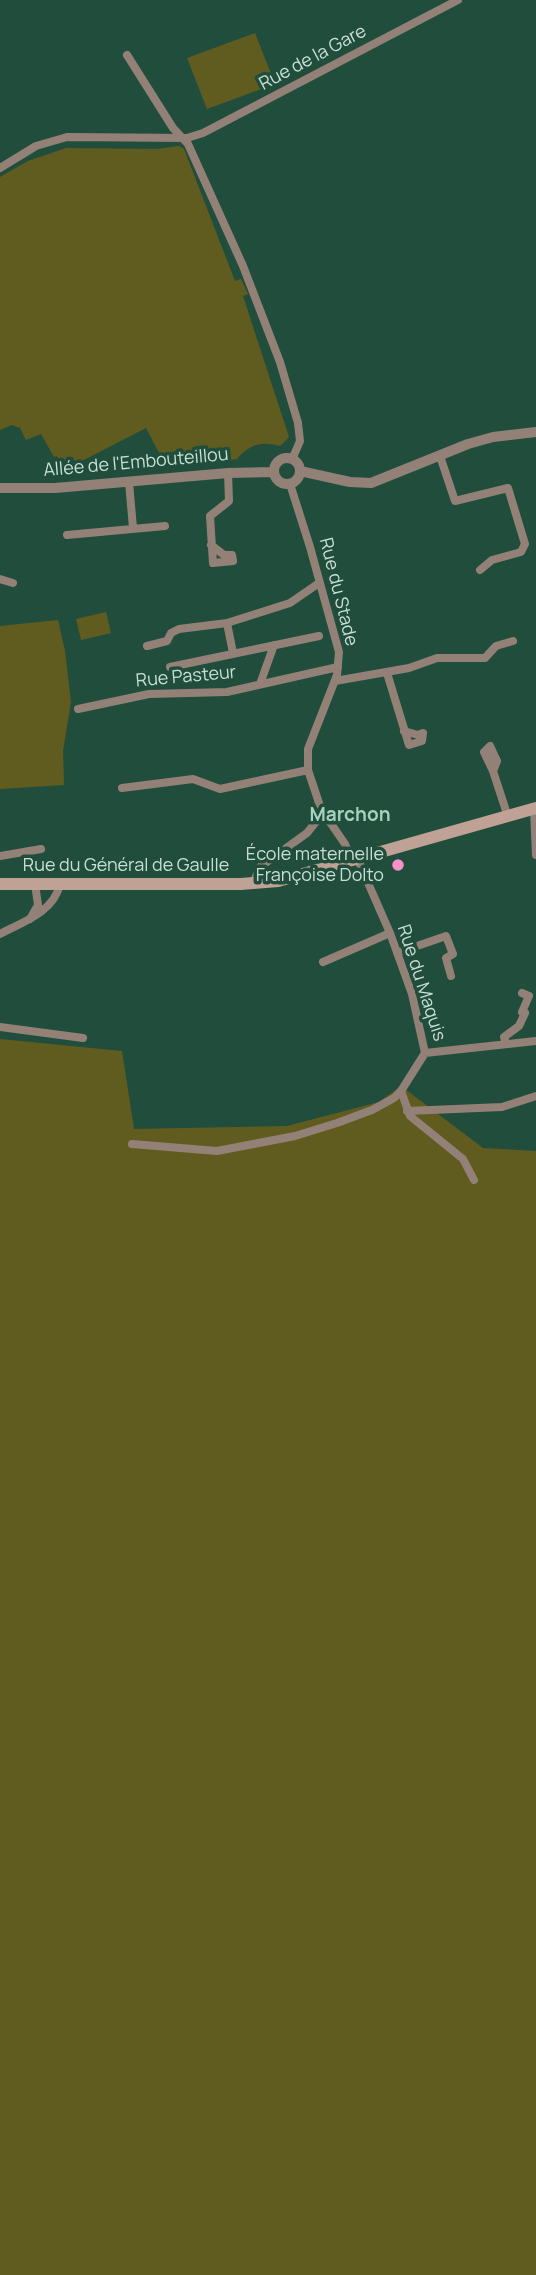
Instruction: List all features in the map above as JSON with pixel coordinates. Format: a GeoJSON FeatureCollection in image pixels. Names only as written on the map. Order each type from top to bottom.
{"type":"FeatureCollection","features":[{"type":"Feature","properties":{"kind":"main road","name":"Rue du Général de Gaulle"},"geometry":{"type":"LineString","coordinates":[[0,884],[253,883],[289,879],[535,808]]}},
{"type":"Feature","properties":{"kind":"street","name":"Rue de la Gare"},"geometry":{"type":"LineString","coordinates":[[0,168],[36,146],[67,137],[187,138],[203,133],[457,0]]}},
{"type":"Feature","properties":{"kind":"street"},"geometry":{"type":"LineString","coordinates":[[127,55],[173,128],[188,144],[243,266],[280,362],[298,423],[300,441],[294,455],[278,462],[274,472],[279,482],[290,484],[299,477],[298,466],[289,459]]}},
{"type":"Feature","properties":{"kind":"street"},"geometry":{"type":"LineString","coordinates":[[300,471],[349,482],[371,483],[493,437],[536,432]]}},
{"type":"Feature","properties":{"kind":"street"},"geometry":{"type":"LineString","coordinates":[[440,456],[455,501],[508,488],[525,544],[521,552],[492,561],[480,570]]}},
{"type":"Feature","properties":{"kind":"street","name":"Allée de l'Embouteillou"},"geometry":{"type":"LineString","coordinates":[[0,488],[55,488],[228,473],[274,472]]}},
{"type":"Feature","properties":{"kind":"street"},"geometry":{"type":"LineString","coordinates":[[211,545],[210,516],[229,502],[228,473]]}},
{"type":"Feature","properties":{"kind":"street"},"geometry":{"type":"LineString","coordinates":[[130,482],[133,528]]}},
{"type":"Feature","properties":{"kind":"street","name":"Rue du Stade"},"geometry":{"type":"LineString","coordinates":[[290,484],[339,652],[335,681],[307,749],[308,770],[324,812],[355,861]]}},
{"type":"Feature","properties":{"kind":"street"},"geometry":{"type":"LineString","coordinates":[[67,535],[165,526]]}},
{"type":"Feature","properties":{"kind":"street"},"geometry":{"type":"LineString","coordinates":[[0,579],[13,583]]}},
{"type":"Feature","properties":{"kind":"street"},"geometry":{"type":"LineString","coordinates":[[147,646],[167,641],[171,633],[179,629],[227,623],[290,603],[319,583]]}},
{"type":"Feature","properties":{"kind":"street"},"geometry":{"type":"LineString","coordinates":[[227,623],[233,653]]}},
{"type":"Feature","properties":{"kind":"street"},"geometry":{"type":"LineString","coordinates":[[170,667],[319,636]]}},
{"type":"Feature","properties":{"kind":"street"},"geometry":{"type":"LineString","coordinates":[[335,681],[387,673],[437,658],[485,658],[496,646],[513,641]]}},
{"type":"Feature","properties":{"kind":"street"},"geometry":{"type":"LineString","coordinates":[[260,684],[274,645]]}},
{"type":"Feature","properties":{"kind":"street","name":"Rue Pasteur"},"geometry":{"type":"LineString","coordinates":[[78,709],[149,694],[227,692],[338,667]]}},
{"type":"Feature","properties":{"kind":"street"},"geometry":{"type":"LineString","coordinates":[[387,673],[404,731]]}},
{"type":"Feature","properties":{"kind":"street"},"geometry":{"type":"LineString","coordinates":[[122,788],[193,779],[220,789],[308,770]]}},
{"type":"Feature","properties":{"kind":"street"},"geometry":{"type":"LineString","coordinates":[[494,771],[508,817]]}},
{"type":"Feature","properties":{"kind":"street"},"geometry":{"type":"LineString","coordinates":[[535,808],[536,855]]}},
{"type":"Feature","properties":{"kind":"street"},"geometry":{"type":"LineString","coordinates":[[253,883],[260,867],[298,841],[324,812]]}},
{"type":"Feature","properties":{"kind":"street"},"geometry":{"type":"LineString","coordinates":[[0,856],[41,849]]}},
{"type":"Feature","properties":{"kind":"street","name":"Rue du Maquis"},"geometry":{"type":"LineString","coordinates":[[355,861],[390,933],[412,993],[425,1053],[536,1041]]}},
{"type":"Feature","properties":{"kind":"street"},"geometry":{"type":"LineString","coordinates":[[30,919],[38,905],[35,884]]}},
{"type":"Feature","properties":{"kind":"street"},"geometry":{"type":"LineString","coordinates":[[0,934],[30,919],[48,906],[60,884]]}},
{"type":"Feature","properties":{"kind":"street"},"geometry":{"type":"LineString","coordinates":[[323,962],[390,933]]}},
{"type":"Feature","properties":{"kind":"street"},"geometry":{"type":"LineString","coordinates":[[397,953],[446,936],[453,954],[446,958],[451,976]]}},
{"type":"Feature","properties":{"kind":"street"},"geometry":{"type":"LineString","coordinates":[[506,1044],[504,1037],[519,1026],[525,1013],[522,1012],[529,996],[522,993]]}},
{"type":"Feature","properties":{"kind":"street"},"geometry":{"type":"LineString","coordinates":[[0,1027],[83,1038]]}},
{"type":"Feature","properties":{"kind":"street"},"geometry":{"type":"LineString","coordinates":[[132,1144],[217,1151],[282,1139],[337,1123],[372,1110],[394,1098],[425,1053]]}},
{"type":"Feature","properties":{"kind":"street"},"geometry":{"type":"LineString","coordinates":[[401,1090],[407,1111],[463,1159],[474,1180]]}},
{"type":"Feature","properties":{"kind":"street"},"geometry":{"type":"LineString","coordinates":[[407,1111],[502,1107],[536,1096]]}},
{"type":"Feature","properties":{"kind":"shaded area"},"geometry":{"type":"Polygon","coordinates":[[[255,33],[275,84],[207,109],[187,58],[255,33]]]}},
{"type":"Feature","properties":{"kind":"shaded area"},"geometry":{"type":"Polygon","coordinates":[[[179,146],[184,149],[235,281],[241,279],[248,294],[243,296],[289,437],[280,446],[261,444],[251,447],[237,459],[167,468],[146,428],[76,464],[73,457],[60,463],[41,434],[26,440],[20,428],[12,425],[0,430],[0,177],[28,161],[66,148],[157,149],[179,146]]]}},
{"type":"Feature","properties":{"kind":"shaded area"},"geometry":{"type":"Polygon","coordinates":[[[106,612],[111,633],[81,640],[76,619],[106,612]]]}},
{"type":"Feature","properties":{"kind":"shaded area"},"geometry":{"type":"Polygon","coordinates":[[[58,620],[71,702],[63,751],[64,785],[0,789],[0,626],[58,620]]]}},
{"type":"Feature","properties":{"kind":"shaded area"},"geometry":{"type":"Polygon","coordinates":[[[0,1039],[122,1051],[134,1129],[287,1126],[379,1102],[401,1086],[483,1148],[536,1151],[536,2275],[0,2275],[0,1039]]]}},
{"type":"Feature","properties":{"kind":"place","name":"École maternelle Françoise Dolto"},"geometry":{"type":"Point","coordinates":[398,865]}},
{"type":"Feature","properties":{"kind":"district","name":"Marchon"},"geometry":{"type":"Point","coordinates":[350,816]}}]}
